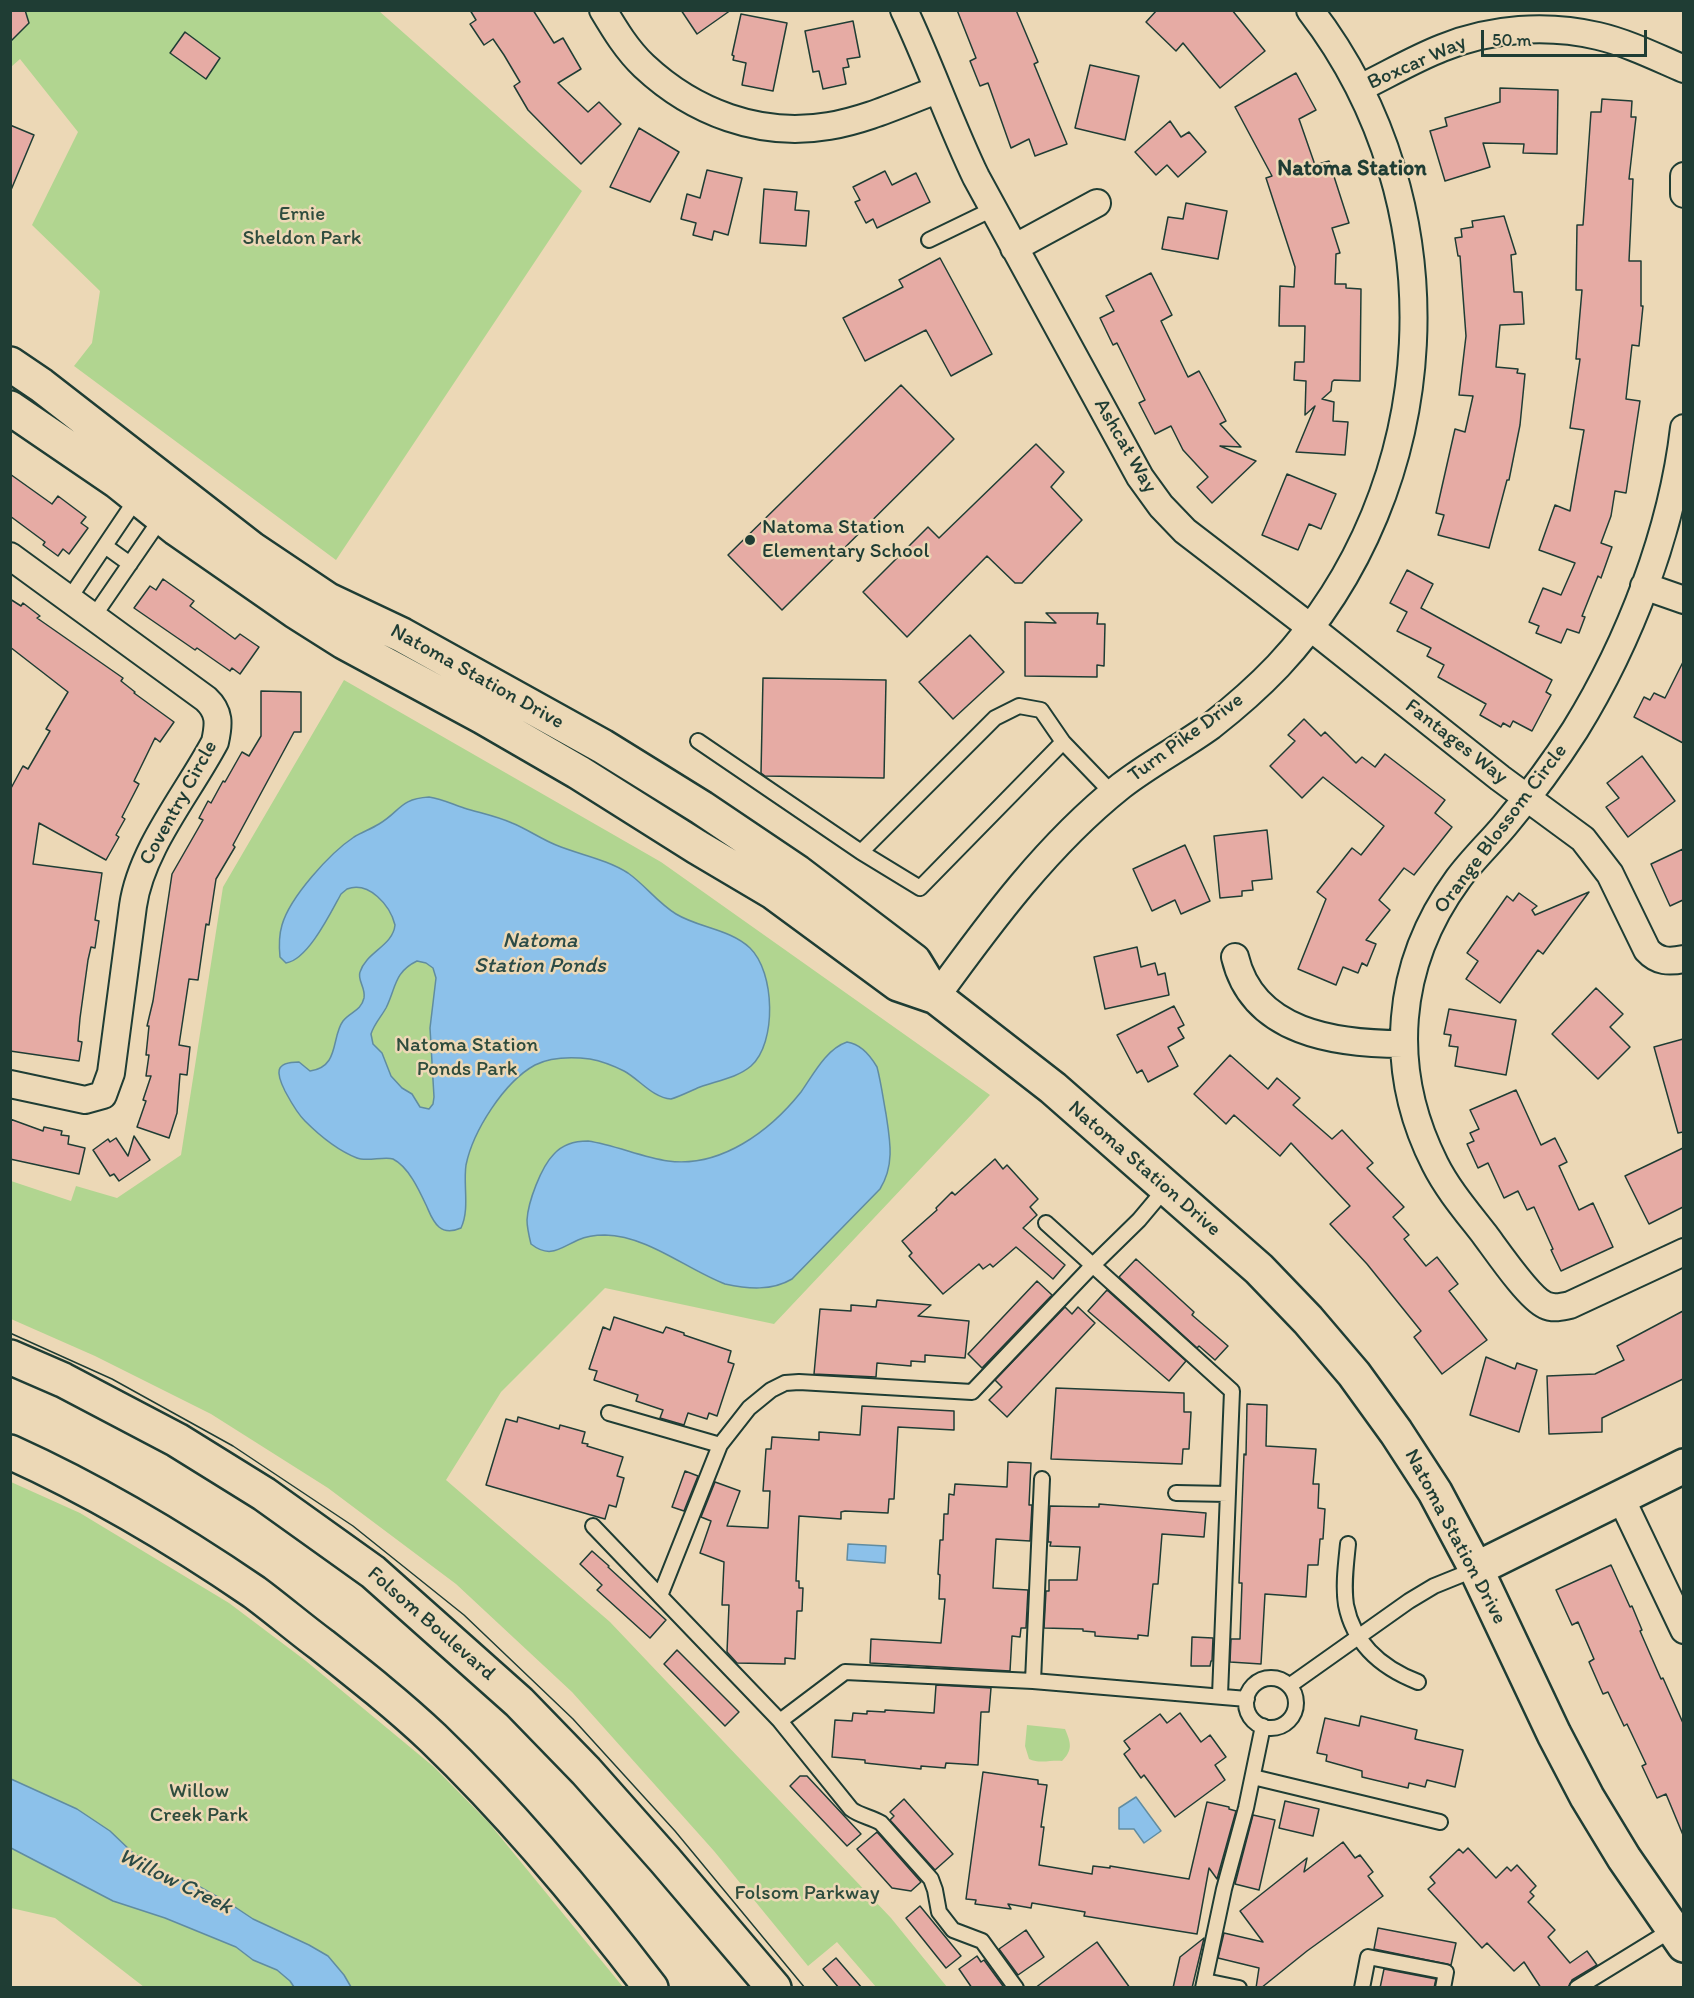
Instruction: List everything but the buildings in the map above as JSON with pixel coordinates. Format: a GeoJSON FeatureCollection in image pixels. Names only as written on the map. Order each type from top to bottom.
{"type":"FeatureCollection","features":[{"type":"Feature","properties":{"kind":"street"},"geometry":{"type":"LineString","coordinates":[[603,10],[628,49],[643,65],[678,94],[697,105],[738,121],[783,128],[827,126],[849,122],[937,90]]}},
{"type":"Feature","properties":{"kind":"street","name":"Ashcat Way"},"geometry":{"type":"LineString","coordinates":[[904,10],[919,42],[952,128],[1014,248],[1140,477],[1161,506],[1185,531],[1310,627]]}},
{"type":"Feature","properties":{"kind":"street","name":"Turn Pike Drive"},"geometry":{"type":"LineString","coordinates":[[936,997],[1045,857],[1082,819],[1123,785],[1211,725],[1239,703],[1277,666],[1310,627],[1341,581],[1366,534],[1389,475],[1401,434],[1411,382],[1414,328],[1413,275],[1408,240],[1398,188],[1381,137],[1360,88],[1310,10]]}},
{"type":"Feature","properties":{"kind":"street","name":"Boxcar Way"},"geometry":{"type":"LineString","coordinates":[[1360,88],[1442,48],[1493,33],[1528,29],[1564,30],[1599,36],[1633,46],[1683,69]]}},
{"type":"Feature","properties":{"kind":"street"},"geometry":{"type":"LineString","coordinates":[[1683,176],[1683,195]]}},
{"type":"Feature","properties":{"kind":"street"},"geometry":{"type":"LineString","coordinates":[[1014,248],[1097,203]]}},
{"type":"Feature","properties":{"kind":"street","name":"Natoma Station Drive"},"geometry":{"type":"LineString","coordinates":[[10,364],[41,385],[158,495],[216,557],[325,629],[559,761],[697,848],[773,892],[898,984],[936,997],[1053,1088],[1165,1189],[1259,1269],[1308,1320],[1354,1374],[1396,1432],[1435,1492],[1476,1569],[1554,1734],[1587,1797],[1624,1858],[1678,1937]]}},
{"type":"Feature","properties":{"kind":"street","name":"Natoma Station Drive"},"geometry":{"type":"LineString","coordinates":[[10,408],[158,495]]}},
{"type":"Feature","properties":{"kind":"street","name":"Orange Blossom Circle"},"geometry":{"type":"LineString","coordinates":[[1683,428],[1672,490],[1659,543],[1626,633],[1602,682],[1547,771],[1506,824],[1460,877],[1439,907],[1423,939],[1411,974],[1405,1009],[1403,1044],[1410,1100],[1421,1134],[1437,1167],[1516,1276],[1544,1305],[1557,1308],[1570,1305],[1683,1252]]}},
{"type":"Feature","properties":{"kind":"street","name":"Coventry Circle"},"geometry":{"type":"LineString","coordinates":[[10,556],[206,699],[216,711],[218,730],[210,751],[148,856],[138,879],[111,1073],[103,1095],[85,1100],[10,1084]]}},
{"type":"Feature","properties":{"kind":"street"},"geometry":{"type":"LineString","coordinates":[[1644,586],[1683,600]]}},
{"type":"Feature","properties":{"kind":"street","name":"Fantages Way"},"geometry":{"type":"LineString","coordinates":[[1310,627],[1582,839],[1610,874],[1642,941],[1653,957],[1663,961],[1683,959]]}},
{"type":"Feature","properties":{"kind":"street"},"geometry":{"type":"LineString","coordinates":[[1234,957],[1238,971],[1250,993],[1267,1011],[1281,1020],[1335,1039],[1368,1044],[1403,1044]]}},
{"type":"Feature","properties":{"kind":"street","name":"Folsom Boulevard"},"geometry":{"type":"LineString","coordinates":[[10,1357],[63,1380],[177,1440],[264,1494],[373,1572],[519,1702],[577,1762],[665,1860],[774,1988]]}},
{"type":"Feature","properties":{"kind":"street"},"geometry":{"type":"LineString","coordinates":[[10,1452],[53,1472],[161,1533],[255,1593],[357,1672],[432,1738],[504,1810],[567,1883],[651,1988]]}},
{"type":"Feature","properties":{"kind":"street"},"geometry":{"type":"LineString","coordinates":[[1476,1569],[1683,1466]]}},
{"type":"Feature","properties":{"kind":"street"},"geometry":{"type":"LineString","coordinates":[[1620,1496],[1683,1630]]}},
{"type":"Feature","properties":{"kind":"lane"},"geometry":{"type":"LineString","coordinates":[[929,240],[993,209]]}},
{"type":"Feature","properties":{"kind":"lane"},"geometry":{"type":"LineString","coordinates":[[69,599],[105,546],[158,495]]}},
{"type":"Feature","properties":{"kind":"lane"},"geometry":{"type":"LineString","coordinates":[[94,616],[130,564],[158,495]]}},
{"type":"Feature","properties":{"kind":"lane"},"geometry":{"type":"LineString","coordinates":[[105,546],[130,564]]}},
{"type":"Feature","properties":{"kind":"lane"},"geometry":{"type":"LineString","coordinates":[[861,852],[995,718],[1019,706],[1041,710],[1064,742],[1112,794]]}},
{"type":"Feature","properties":{"kind":"lane"},"geometry":{"type":"LineString","coordinates":[[698,741],[861,852],[920,888],[1064,742]]}},
{"type":"Feature","properties":{"kind":"lane"},"geometry":{"type":"LineString","coordinates":[[660,1596],[720,1445],[749,1408],[771,1390],[785,1383],[809,1382],[972,1392],[1139,1220],[1165,1189]]}},
{"type":"Feature","properties":{"kind":"lane"},"geometry":{"type":"LineString","coordinates":[[1046,1223],[1232,1391],[1220,1695]]}},
{"type":"Feature","properties":{"kind":"lane"},"geometry":{"type":"LineString","coordinates":[[609,1413],[720,1445]]}},
{"type":"Feature","properties":{"kind":"lane"},"geometry":{"type":"LineString","coordinates":[[1033,1681],[1042,1479]]}},
{"type":"Feature","properties":{"kind":"lane"},"geometry":{"type":"LineString","coordinates":[[1176,1493],[1228,1494]]}},
{"type":"Feature","properties":{"kind":"lane"},"geometry":{"type":"LineString","coordinates":[[593,1526],[780,1721],[851,1809],[858,1815],[881,1823],[931,1879],[939,1912],[953,1930],[982,1941],[1016,1988]]}},
{"type":"Feature","properties":{"kind":"lane"},"geometry":{"type":"LineString","coordinates":[[1348,1544],[1345,1574],[1346,1605],[1358,1639],[1380,1663],[1399,1675],[1418,1682]]}},
{"type":"Feature","properties":{"kind":"lane"},"geometry":{"type":"LineString","coordinates":[[1289,1686],[1409,1601],[1434,1586],[1476,1569]]}},
{"type":"Feature","properties":{"kind":"lane"},"geometry":{"type":"LineString","coordinates":[[780,1721],[845,1672],[1033,1681],[1247,1699]]}},
{"type":"Feature","properties":{"kind":"lane"},"geometry":{"type":"LineString","coordinates":[[1264,1679],[1280,1679],[1289,1686],[1295,1696],[1296,1704],[1290,1718],[1278,1726],[1263,1726],[1251,1717],[1247,1699],[1252,1688],[1264,1679]]}},
{"type":"Feature","properties":{"kind":"lane"},"geometry":{"type":"LineString","coordinates":[[1239,1988],[1204,1984],[1263,1726]]}},
{"type":"Feature","properties":{"kind":"lane"},"geometry":{"type":"LineString","coordinates":[[1253,1777],[1440,1822]]}},
{"type":"Feature","properties":{"kind":"lane"},"geometry":{"type":"LineString","coordinates":[[1577,1988],[1678,1937]]}},
{"type":"Feature","properties":{"kind":"lane"},"geometry":{"type":"LineString","coordinates":[[1362,1988],[1368,1957],[1446,1972],[1443,1988]]}},
{"type":"Feature","properties":{"kind":"green space","name":"Ernie Sheldon Park"},"geometry":{"type":"Polygon","coordinates":[[[10,11],[379,11],[582,191],[336,560],[74,366],[92,343],[100,291],[32,225],[78,132],[20,59],[11,67],[10,11]]]}},
{"type":"Feature","properties":{"kind":"green space","name":"Natoma Station Ponds Park"},"geometry":{"type":"Polygon","coordinates":[[[344,680],[661,862],[990,1095],[774,1324],[605,1288],[501,1392],[446,1480],[610,1622],[891,1918],[947,1987],[876,1987],[837,1942],[808,1966],[714,1851],[572,1692],[456,1584],[328,1488],[211,1414],[95,1356],[11,1319],[11,1181],[71,1201],[76,1186],[117,1198],[181,1155],[223,887],[344,680]]]}},
{"type":"Feature","properties":{"kind":"green space","name":"Willow Creek Park"},"geometry":{"type":"Polygon","coordinates":[[[11,1482],[80,1513],[229,1603],[306,1661],[434,1767],[489,1823],[623,1987],[144,1987],[55,1918],[11,1908],[11,1482]]]}},
{"type":"Feature","properties":{"kind":"green space"},"geometry":{"type":"Polygon","coordinates":[[[1027,1725],[1065,1729],[1070,1746],[1062,1761],[1041,1762],[1029,1759],[1025,1746],[1027,1725]]]}},
{"type":"Feature","properties":{"kind":"water","name":"Natoma Station Ponds"},"geometry":{"type":"Polygon","coordinates":[[[419,798],[438,799],[518,825],[556,845],[620,868],[676,914],[733,937],[750,948],[764,973],[770,1007],[765,1041],[751,1066],[733,1076],[671,1099],[652,1092],[624,1071],[590,1059],[548,1060],[523,1073],[501,1095],[475,1137],[466,1165],[464,1221],[461,1228],[453,1230],[441,1229],[435,1223],[413,1180],[399,1163],[390,1158],[357,1158],[323,1137],[302,1118],[294,1107],[282,1085],[279,1074],[281,1066],[285,1064],[299,1062],[310,1071],[326,1064],[343,1021],[363,1002],[364,991],[359,975],[363,965],[390,938],[395,925],[388,910],[377,896],[363,888],[347,889],[341,894],[310,945],[294,960],[286,963],[280,957],[279,945],[286,914],[312,876],[344,844],[376,826],[401,806],[419,798]],[[417,961],[409,965],[400,975],[386,1008],[371,1034],[373,1044],[382,1053],[391,1076],[402,1088],[412,1094],[420,1107],[429,1109],[434,1097],[430,1028],[436,978],[433,968],[417,961]]]}},
{"type":"Feature","properties":{"kind":"water"},"geometry":{"type":"Polygon","coordinates":[[[847,1042],[865,1051],[877,1067],[889,1133],[888,1171],[880,1189],[792,1279],[776,1286],[760,1288],[725,1284],[652,1247],[621,1237],[605,1235],[588,1237],[555,1251],[544,1251],[531,1244],[527,1220],[533,1195],[544,1167],[565,1145],[588,1141],[658,1159],[688,1162],[725,1153],[743,1144],[775,1120],[801,1092],[826,1056],[839,1045],[847,1042]]]}},
{"type":"Feature","properties":{"kind":"water"},"geometry":{"type":"Polygon","coordinates":[[[848,1544],[886,1546],[885,1563],[847,1560],[848,1544]]]}},
{"type":"Feature","properties":{"kind":"water","name":"Willow Creek"},"geometry":{"type":"Polygon","coordinates":[[[11,1779],[77,1809],[110,1831],[133,1853],[161,1872],[200,1887],[253,1919],[328,1956],[351,1987],[294,1987],[277,1970],[253,1960],[236,1947],[165,1918],[113,1901],[11,1848],[11,1779]]]}},
{"type":"Feature","properties":{"kind":"water"},"geometry":{"type":"Polygon","coordinates":[[[1136,1797],[1161,1831],[1144,1843],[1134,1829],[1119,1829],[1119,1808],[1136,1797]]]}},
{"type":"Feature","properties":{"kind":"tram line"},"geometry":{"type":"LineString","coordinates":[[10,1333],[112,1379],[233,1446],[353,1526],[464,1615],[573,1719],[675,1831],[805,1988]]}},
{"type":"Feature","properties":{"kind":"place","name":"Natoma Station Elementary School"},"geometry":{"type":"Point","coordinates":[750,540]}},
{"type":"Feature","properties":{"kind":"district","name":"Natoma Station"},"geometry":{"type":"Point","coordinates":[1352,169]}},
{"type":"Feature","properties":{"kind":"park label","name":"Folsom Parkway"},"geometry":{"type":"Point","coordinates":[807,1894]}}]}
